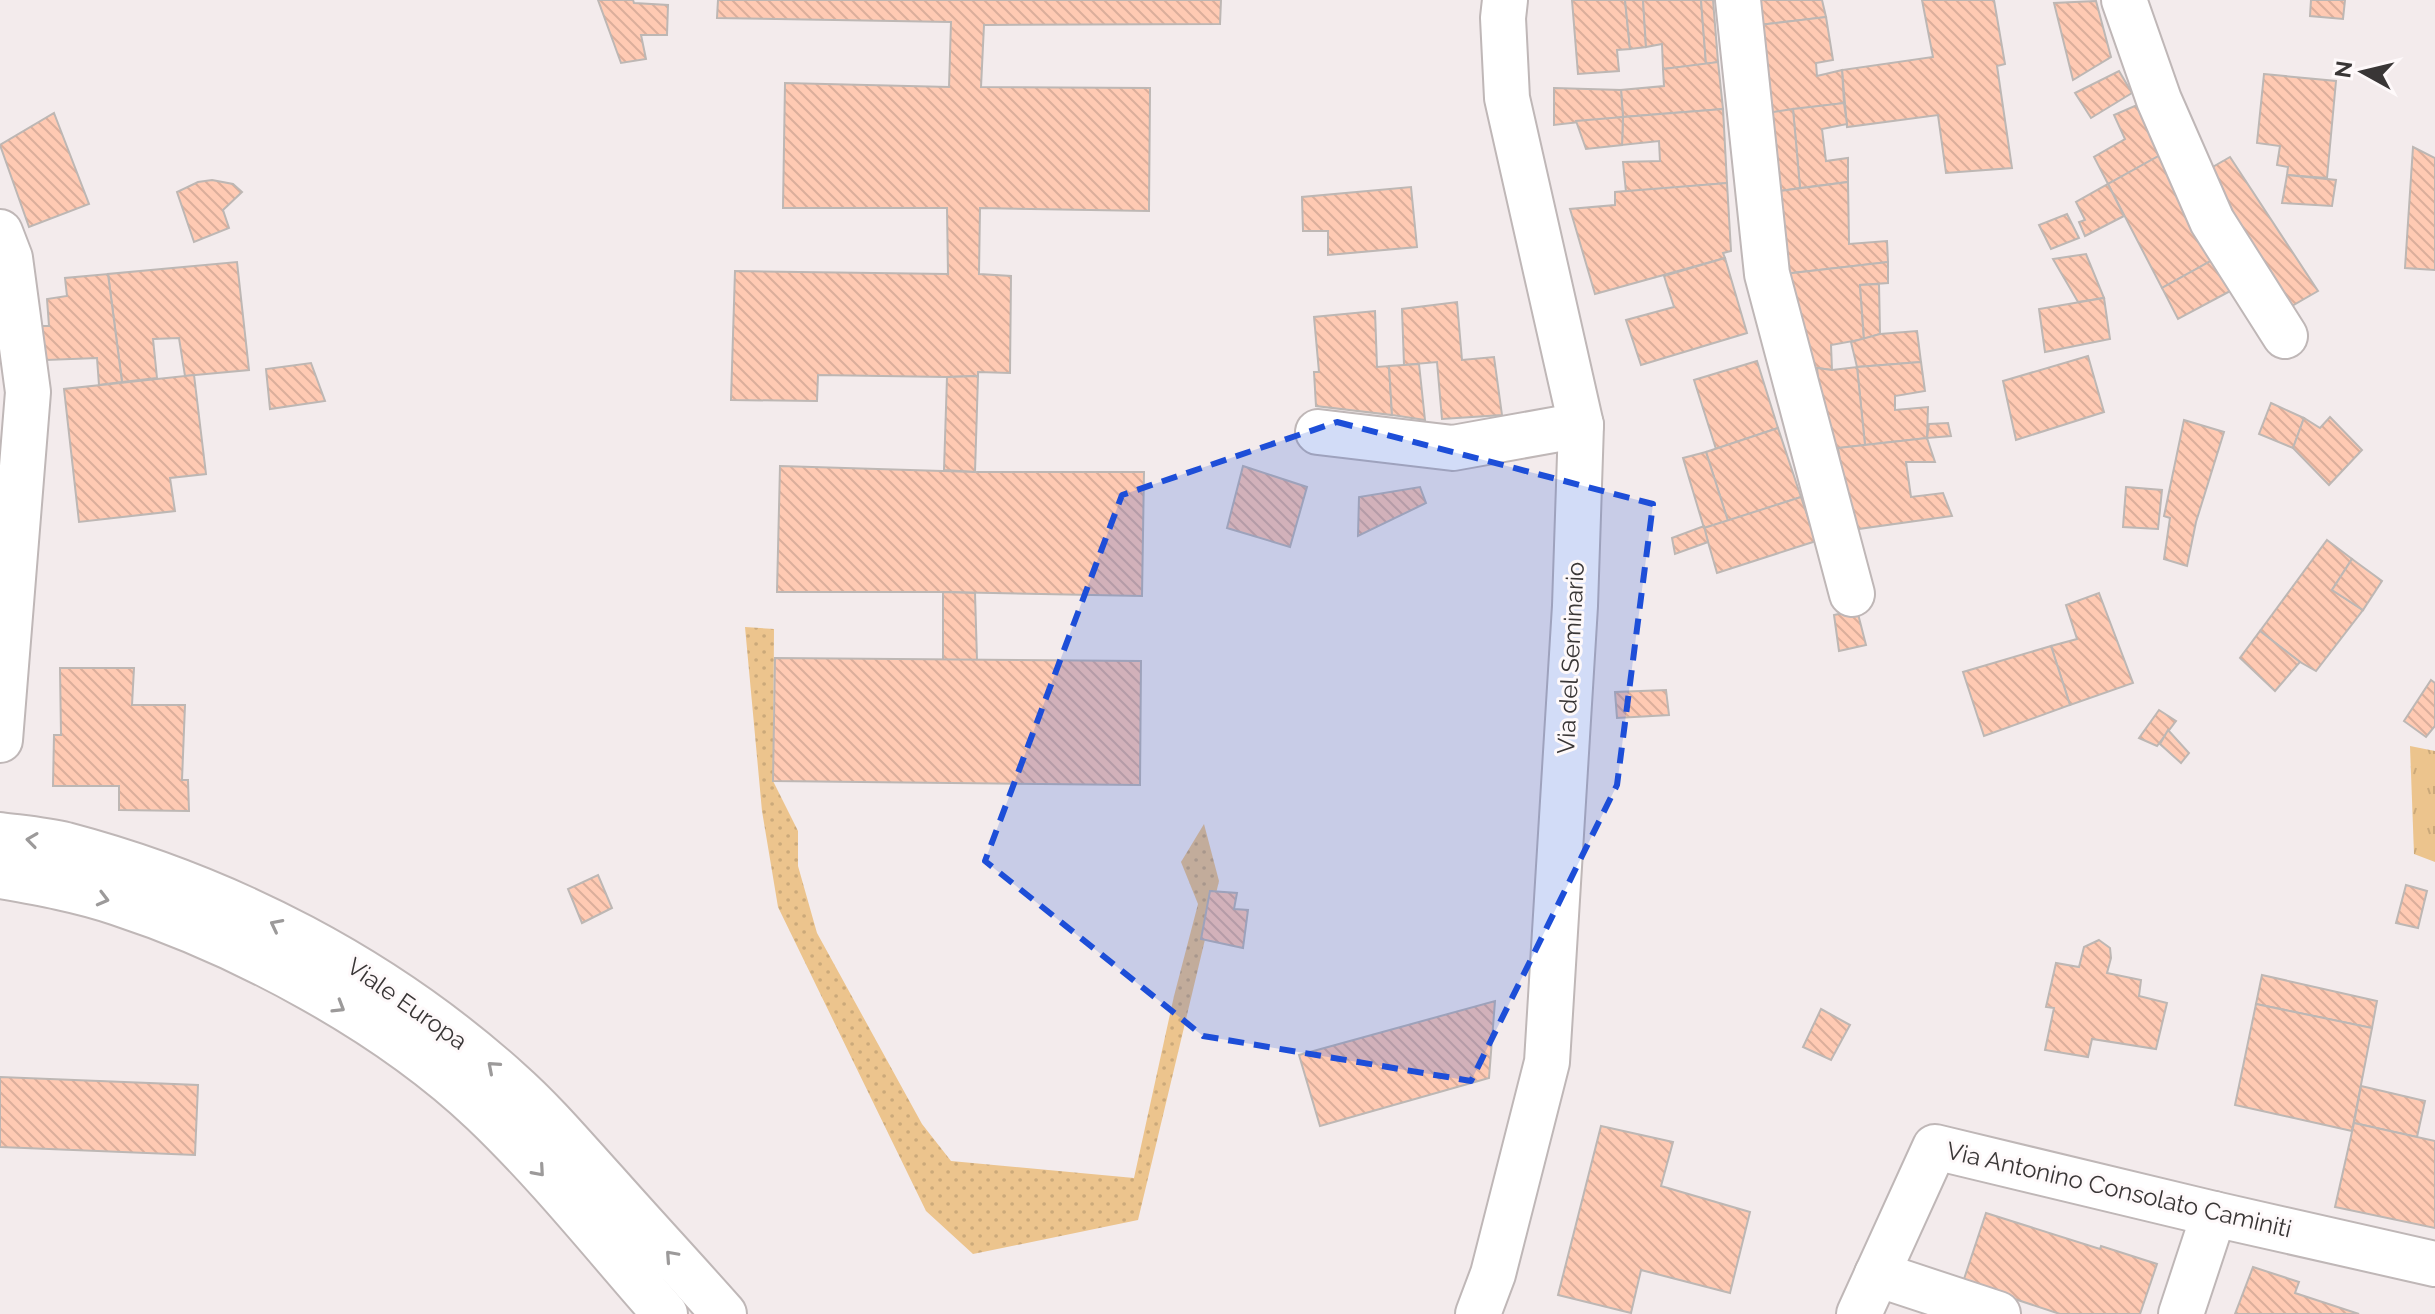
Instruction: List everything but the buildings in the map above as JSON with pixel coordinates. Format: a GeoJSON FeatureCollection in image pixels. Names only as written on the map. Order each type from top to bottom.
{"type":"FeatureCollection","features":[{"type":"Feature","properties":{"kind":"main road","name":"Via del Seminario"},"geometry":{"type":"LineString","coordinates":[[1478,1314],[1493,1274],[1547,1062],[1575,606],[1581,425],[1507,98],[1505,0]]}},
{"type":"Feature","properties":{"kind":"main road"},"geometry":{"type":"LineString","coordinates":[[1738,0],[1767,274],[1852,594]]}},
{"type":"Feature","properties":{"kind":"main road"},"geometry":{"type":"LineString","coordinates":[[2124,0],[2159,100],[2212,221],[2285,336]]}},
{"type":"Feature","properties":{"kind":"main road"},"geometry":{"type":"LineString","coordinates":[[0,232],[10,258],[28,392],[0,740]]}},
{"type":"Feature","properties":{"kind":"main road"},"geometry":{"type":"LineString","coordinates":[[1318,432],[1453,448],[1581,425]]}},
{"type":"Feature","properties":{"kind":"main road","name":"Viale Europa"},"geometry":{"type":"LineString","coordinates":[[0,835],[63,844],[203,891],[275,923],[398,994],[453,1033],[512,1084],[561,1133],[724,1314]]}},
{"type":"Feature","properties":{"kind":"main road","name":"Viale Europa"},"geometry":{"type":"LineString","coordinates":[[0,876],[116,902],[185,928],[256,960],[375,1028],[427,1064],[482,1111],[665,1314]]}},
{"type":"Feature","properties":{"kind":"main road","name":"Via Antonino Consolato Caminiti"},"geometry":{"type":"LineString","coordinates":[[1859,1314],[1935,1147],[2435,1264]]}},
{"type":"Feature","properties":{"kind":"main road"},"geometry":{"type":"LineString","coordinates":[[2181,1314],[2214,1214]]}},
{"type":"Feature","properties":{"kind":"main road"},"geometry":{"type":"LineString","coordinates":[[1877,1274],[1998,1314]]}},
{"type":"Feature","properties":{"kind":"highlighted area"},"geometry":{"type":"Polygon","coordinates":[[[1337,422],[1653,504],[1617,785],[1471,1081],[1203,1036],[985,861],[1122,495],[1337,422]]]}},
{"type":"Feature","properties":{"kind":"green space"},"geometry":{"type":"Polygon","coordinates":[[[745,627],[774,629],[773,781],[798,831],[798,866],[817,933],[922,1124],[951,1161],[1134,1178],[1174,996],[1198,904],[1181,862],[1204,824],[1219,881],[1138,1220],[973,1254],[926,1211],[778,907],[762,811],[745,627]]]}},
{"type":"Feature","properties":{"kind":"green space"},"geometry":{"type":"Polygon","coordinates":[[[2410,746],[2435,751],[2435,862],[2414,854],[2410,746]]]}}]}
